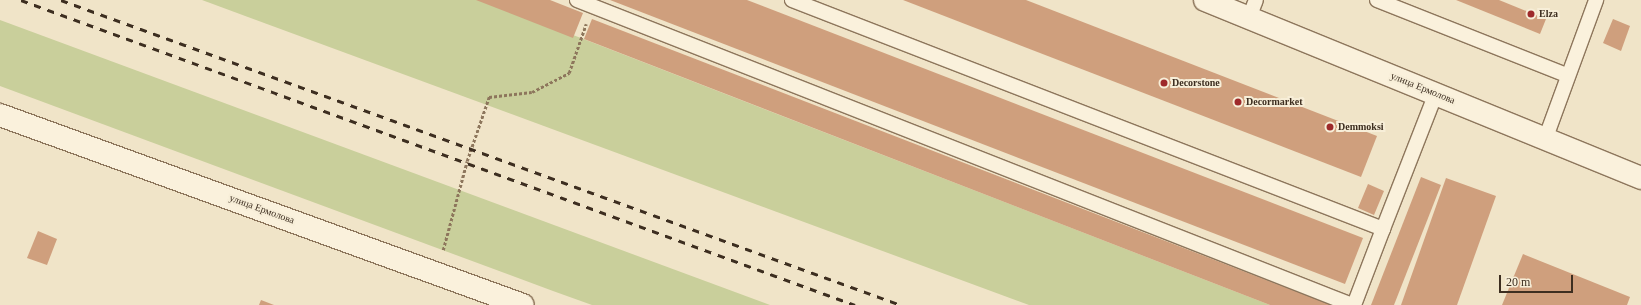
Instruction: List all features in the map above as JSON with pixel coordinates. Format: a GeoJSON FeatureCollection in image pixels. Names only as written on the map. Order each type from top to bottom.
{"type":"FeatureCollection","features":[{"type":"Feature","properties":{"kind":"street","name":"улица Ермолова"},"geometry":{"type":"LineString","coordinates":[[1205,0],[1253,9],[1436,93],[1546,137],[1641,178]]}},
{"type":"Feature","properties":{"kind":"street","name":"улица Ермолова"},"geometry":{"type":"LineString","coordinates":[[0,115],[437,272],[523,305]]}},
{"type":"Feature","properties":{"kind":"lane"},"geometry":{"type":"LineString","coordinates":[[577,0],[593,3],[1353,305],[1436,93]]}},
{"type":"Feature","properties":{"kind":"lane"},"geometry":{"type":"LineString","coordinates":[[792,0],[1383,229]]}},
{"type":"Feature","properties":{"kind":"lane"},"geometry":{"type":"LineString","coordinates":[[1377,0],[1566,75]]}},
{"type":"Feature","properties":{"kind":"lane"},"geometry":{"type":"LineString","coordinates":[[1546,137],[1591,1]]}},
{"type":"Feature","properties":{"kind":"path"},"geometry":{"type":"LineString","coordinates":[[437,272],[466,161],[489,97],[532,92],[569,73],[593,3]]}},
{"type":"Feature","properties":{"kind":"green space"},"geometry":{"type":"Polygon","coordinates":[[[202,0],[483,0],[1270,305],[1029,305],[202,0]]]}},
{"type":"Feature","properties":{"kind":"green space"},"geometry":{"type":"Polygon","coordinates":[[[0,20],[770,305],[592,305],[553,291],[0,86],[0,20]]]}},
{"type":"Feature","properties":{"kind":"building"},"geometry":{"type":"Polygon","coordinates":[[[476,0],[550,0],[583,13],[573,38],[476,0]]]}},
{"type":"Feature","properties":{"kind":"building"},"geometry":{"type":"Polygon","coordinates":[[[610,0],[747,0],[1363,238],[1345,284],[610,0]]]}},
{"type":"Feature","properties":{"kind":"building"},"geometry":{"type":"Polygon","coordinates":[[[903,0],[1026,0],[1377,136],[1361,177],[903,0]]]}},
{"type":"Feature","properties":{"kind":"building"},"geometry":{"type":"Polygon","coordinates":[[[1456,0],[1499,0],[1546,19],[1540,34],[1456,0]]]}},
{"type":"Feature","properties":{"kind":"building"},"geometry":{"type":"Polygon","coordinates":[[[592,19],[1331,305],[1270,305],[584,39],[592,19]]]}},
{"type":"Feature","properties":{"kind":"building"},"geometry":{"type":"Polygon","coordinates":[[[1613,19],[1630,26],[1621,51],[1603,43],[1613,19]]]}},
{"type":"Feature","properties":{"kind":"building"},"geometry":{"type":"Polygon","coordinates":[[[1421,177],[1441,185],[1394,305],[1371,305],[1421,177]]]}},
{"type":"Feature","properties":{"kind":"building"},"geometry":{"type":"Polygon","coordinates":[[[1446,178],[1496,196],[1457,305],[1401,305],[1446,178]]]}},
{"type":"Feature","properties":{"kind":"building"},"geometry":{"type":"Polygon","coordinates":[[[1368,184],[1384,191],[1374,215],[1358,208],[1368,184]]]}},
{"type":"Feature","properties":{"kind":"building"},"geometry":{"type":"Polygon","coordinates":[[[38,231],[57,239],[47,265],[27,258],[38,231]]]}},
{"type":"Feature","properties":{"kind":"building"},"geometry":{"type":"Polygon","coordinates":[[[1523,254],[1630,297],[1627,305],[1502,305],[1523,254]]]}},
{"type":"Feature","properties":{"kind":"building"},"geometry":{"type":"Polygon","coordinates":[[[261,300],[274,305],[259,305],[261,300]]]}},
{"type":"Feature","properties":{"kind":"railway"},"geometry":{"type":"LineString","coordinates":[[21,0],[855,305]]}},
{"type":"Feature","properties":{"kind":"railway"},"geometry":{"type":"LineString","coordinates":[[61,0],[901,305]]}},
{"type":"Feature","properties":{"kind":"place","name":"Elza"},"geometry":{"type":"Point","coordinates":[1531,14]}},
{"type":"Feature","properties":{"kind":"place","name":"Decorstone"},"geometry":{"type":"Point","coordinates":[1164,83]}},
{"type":"Feature","properties":{"kind":"place","name":"Decormarket"},"geometry":{"type":"Point","coordinates":[1238,102]}},
{"type":"Feature","properties":{"kind":"place","name":"Demmoksi"},"geometry":{"type":"Point","coordinates":[1330,127]}}]}
